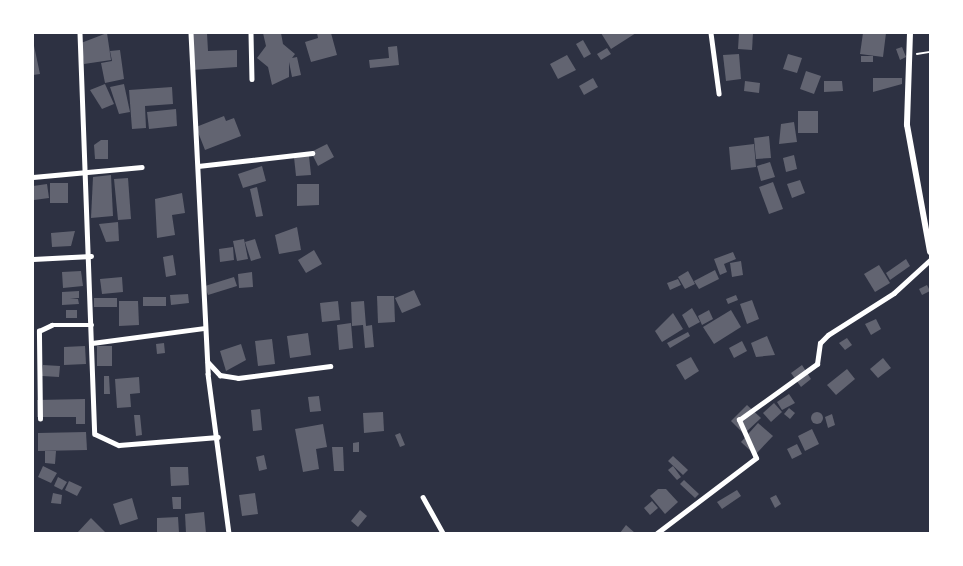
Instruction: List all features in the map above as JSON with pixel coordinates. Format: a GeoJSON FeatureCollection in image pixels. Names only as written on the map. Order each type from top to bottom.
{"type":"FeatureCollection","features":[{"type":"Feature","properties":{"kind":"street"},"geometry":{"type":"LineString","coordinates":[[80,33],[91,256],[92,343],[99,440],[167,444],[218,437]]}},
{"type":"Feature","properties":{"kind":"street"},"geometry":{"type":"LineString","coordinates":[[191,33],[207,360],[229,533]]}},
{"type":"Feature","properties":{"kind":"street"},"geometry":{"type":"LineString","coordinates":[[251,33],[252,79]]}},
{"type":"Feature","properties":{"kind":"street"},"geometry":{"type":"LineString","coordinates":[[711,33],[719,93]]}},
{"type":"Feature","properties":{"kind":"street"},"geometry":{"type":"LineString","coordinates":[[910,33],[907,125],[923,232],[930,252]]}},
{"type":"Feature","properties":{"kind":"street"},"geometry":{"type":"LineString","coordinates":[[198,166],[312,153]]}},
{"type":"Feature","properties":{"kind":"street"},"geometry":{"type":"LineString","coordinates":[[33,177],[142,167]]}},
{"type":"Feature","properties":{"kind":"street"},"geometry":{"type":"LineString","coordinates":[[33,259],[91,256]]}},
{"type":"Feature","properties":{"kind":"street"},"geometry":{"type":"LineString","coordinates":[[657,533],[756,458],[739,420],[817,364],[820,343],[828,335],[894,292],[930,260]]}},
{"type":"Feature","properties":{"kind":"street"},"geometry":{"type":"LineString","coordinates":[[40,419],[39,331],[52,325],[92,325]]}},
{"type":"Feature","properties":{"kind":"street"},"geometry":{"type":"LineString","coordinates":[[92,343],[205,328]]}},
{"type":"Feature","properties":{"kind":"street"},"geometry":{"type":"LineString","coordinates":[[207,360],[220,375],[237,378],[330,366]]}},
{"type":"Feature","properties":{"kind":"street"},"geometry":{"type":"LineString","coordinates":[[423,497],[443,533]]}},
{"type":"Feature","properties":{"kind":"path"},"geometry":{"type":"LineString","coordinates":[[910,55],[930,52]]}},
{"type":"Feature","properties":{"kind":"building"},"geometry":{"type":"Polygon","coordinates":[[[107,33],[111,60],[84,64],[81,43],[107,33]]]}},
{"type":"Feature","properties":{"kind":"building"},"geometry":{"type":"Polygon","coordinates":[[[191,33],[207,33],[208,51],[237,50],[237,67],[192,70],[191,33]]]}},
{"type":"Feature","properties":{"kind":"building"},"geometry":{"type":"Polygon","coordinates":[[[263,33],[281,33],[283,44],[295,54],[292,58],[297,57],[301,75],[292,77],[289,62],[289,77],[272,85],[268,67],[257,58],[266,46],[263,33]]]}},
{"type":"Feature","properties":{"kind":"building"},"geometry":{"type":"Polygon","coordinates":[[[317,33],[331,33],[337,55],[311,62],[305,42],[318,38],[317,33]]]}},
{"type":"Feature","properties":{"kind":"building"},"geometry":{"type":"Polygon","coordinates":[[[601,33],[636,33],[611,49],[601,33]]]}},
{"type":"Feature","properties":{"kind":"building"},"geometry":{"type":"Polygon","coordinates":[[[739,33],[753,33],[752,50],[738,49],[739,33]]]}},
{"type":"Feature","properties":{"kind":"building"},"geometry":{"type":"Polygon","coordinates":[[[863,33],[886,33],[883,57],[860,54],[863,33]]]}},
{"type":"Feature","properties":{"kind":"building"},"geometry":{"type":"Polygon","coordinates":[[[583,40],[591,54],[584,58],[576,44],[583,40]]]}},
{"type":"Feature","properties":{"kind":"building"},"geometry":{"type":"Polygon","coordinates":[[[33,41],[40,74],[33,75],[33,41]]]}},
{"type":"Feature","properties":{"kind":"building"},"geometry":{"type":"Polygon","coordinates":[[[397,46],[399,65],[370,68],[369,60],[389,58],[388,47],[397,46]]]}},
{"type":"Feature","properties":{"kind":"building"},"geometry":{"type":"Polygon","coordinates":[[[902,47],[906,57],[900,60],[896,49],[902,47]]]}},
{"type":"Feature","properties":{"kind":"building"},"geometry":{"type":"Polygon","coordinates":[[[607,48],[611,54],[601,60],[597,54],[607,48]]]}},
{"type":"Feature","properties":{"kind":"building"},"geometry":{"type":"Polygon","coordinates":[[[120,50],[124,79],[105,83],[101,63],[112,61],[110,51],[120,50]]]}},
{"type":"Feature","properties":{"kind":"building"},"geometry":{"type":"Polygon","coordinates":[[[739,54],[741,79],[726,81],[723,55],[739,54]]]}},
{"type":"Feature","properties":{"kind":"building"},"geometry":{"type":"Polygon","coordinates":[[[788,54],[802,58],[797,73],[783,69],[788,54]]]}},
{"type":"Feature","properties":{"kind":"building"},"geometry":{"type":"Polygon","coordinates":[[[567,55],[576,70],[558,79],[550,64],[567,55]]]}},
{"type":"Feature","properties":{"kind":"building"},"geometry":{"type":"Polygon","coordinates":[[[861,56],[873,56],[873,62],[861,62],[861,56]]]}},
{"type":"Feature","properties":{"kind":"building"},"geometry":{"type":"Polygon","coordinates":[[[806,71],[821,76],[814,94],[800,89],[806,71]]]}},
{"type":"Feature","properties":{"kind":"building"},"geometry":{"type":"Polygon","coordinates":[[[593,78],[598,87],[584,95],[579,86],[593,78]]]}},
{"type":"Feature","properties":{"kind":"building"},"geometry":{"type":"Polygon","coordinates":[[[873,78],[902,78],[902,84],[873,92],[873,78]]]}},
{"type":"Feature","properties":{"kind":"building"},"geometry":{"type":"Polygon","coordinates":[[[745,81],[760,83],[759,93],[744,91],[745,81]]]}},
{"type":"Feature","properties":{"kind":"building"},"geometry":{"type":"Polygon","coordinates":[[[824,81],[842,81],[843,91],[824,92],[824,81]]]}},
{"type":"Feature","properties":{"kind":"building"},"geometry":{"type":"Polygon","coordinates":[[[105,84],[114,104],[102,109],[90,90],[105,84]]]}},
{"type":"Feature","properties":{"kind":"building"},"geometry":{"type":"Polygon","coordinates":[[[124,84],[130,112],[119,114],[110,87],[124,84]]]}},
{"type":"Feature","properties":{"kind":"building"},"geometry":{"type":"Polygon","coordinates":[[[172,87],[173,104],[145,106],[146,128],[132,129],[129,90],[172,87]]]}},
{"type":"Feature","properties":{"kind":"building"},"geometry":{"type":"Polygon","coordinates":[[[176,109],[177,126],[149,129],[147,112],[176,109]]]}},
{"type":"Feature","properties":{"kind":"building"},"geometry":{"type":"Polygon","coordinates":[[[798,111],[818,111],[818,133],[798,133],[798,111]]]}},
{"type":"Feature","properties":{"kind":"building"},"geometry":{"type":"Polygon","coordinates":[[[224,116],[226,121],[234,118],[241,136],[205,150],[196,127],[224,116]]]}},
{"type":"Feature","properties":{"kind":"building"},"geometry":{"type":"Polygon","coordinates":[[[794,122],[797,142],[779,144],[781,124],[794,122]]]}},
{"type":"Feature","properties":{"kind":"building"},"geometry":{"type":"Polygon","coordinates":[[[769,136],[771,158],[756,159],[754,138],[769,136]]]}},
{"type":"Feature","properties":{"kind":"building"},"geometry":{"type":"Polygon","coordinates":[[[101,140],[108,140],[108,159],[95,159],[94,145],[101,140]]]}},
{"type":"Feature","properties":{"kind":"building"},"geometry":{"type":"Polygon","coordinates":[[[327,144],[334,157],[318,166],[311,152],[327,144]]]}},
{"type":"Feature","properties":{"kind":"building"},"geometry":{"type":"Polygon","coordinates":[[[754,144],[756,167],[731,170],[729,147],[754,144]]]}},
{"type":"Feature","properties":{"kind":"building"},"geometry":{"type":"Polygon","coordinates":[[[794,155],[797,169],[786,172],[783,158],[794,155]]]}},
{"type":"Feature","properties":{"kind":"building"},"geometry":{"type":"Polygon","coordinates":[[[309,156],[311,175],[296,176],[294,157],[309,156]]]}},
{"type":"Feature","properties":{"kind":"building"},"geometry":{"type":"Polygon","coordinates":[[[770,162],[775,177],[761,181],[757,166],[770,162]]]}},
{"type":"Feature","properties":{"kind":"building"},"geometry":{"type":"Polygon","coordinates":[[[262,166],[266,181],[243,188],[238,174],[262,166]]]}},
{"type":"Feature","properties":{"kind":"building"},"geometry":{"type":"Polygon","coordinates":[[[111,175],[113,216],[91,218],[93,177],[111,175]]]}},
{"type":"Feature","properties":{"kind":"building"},"geometry":{"type":"Polygon","coordinates":[[[128,178],[131,219],[118,220],[114,179],[128,178]]]}},
{"type":"Feature","properties":{"kind":"building"},"geometry":{"type":"Polygon","coordinates":[[[800,180],[805,193],[792,198],[787,184],[800,180]]]}},
{"type":"Feature","properties":{"kind":"building"},"geometry":{"type":"Polygon","coordinates":[[[773,182],[783,209],[769,214],[759,187],[773,182]]]}},
{"type":"Feature","properties":{"kind":"building"},"geometry":{"type":"Polygon","coordinates":[[[50,183],[68,183],[68,203],[50,203],[50,183]]]}},
{"type":"Feature","properties":{"kind":"building"},"geometry":{"type":"Polygon","coordinates":[[[47,184],[49,198],[34,200],[33,186],[47,184]]]}},
{"type":"Feature","properties":{"kind":"building"},"geometry":{"type":"Polygon","coordinates":[[[297,184],[319,184],[319,205],[297,206],[297,184]]]}},
{"type":"Feature","properties":{"kind":"building"},"geometry":{"type":"Polygon","coordinates":[[[257,187],[263,216],[256,217],[250,189],[257,187]]]}},
{"type":"Feature","properties":{"kind":"building"},"geometry":{"type":"Polygon","coordinates":[[[182,193],[185,213],[172,215],[175,235],[157,238],[155,199],[182,193]]]}},
{"type":"Feature","properties":{"kind":"building"},"geometry":{"type":"Polygon","coordinates":[[[118,222],[119,241],[106,242],[99,224],[118,222]]]}},
{"type":"Feature","properties":{"kind":"building"},"geometry":{"type":"Polygon","coordinates":[[[297,227],[301,250],[279,254],[275,235],[297,227]]]}},
{"type":"Feature","properties":{"kind":"building"},"geometry":{"type":"Polygon","coordinates":[[[75,231],[71,246],[52,247],[51,233],[75,231]]]}},
{"type":"Feature","properties":{"kind":"building"},"geometry":{"type":"Polygon","coordinates":[[[244,239],[248,259],[237,261],[233,241],[244,239]]]}},
{"type":"Feature","properties":{"kind":"building"},"geometry":{"type":"Polygon","coordinates":[[[255,239],[261,258],[251,261],[245,242],[255,239]]]}},
{"type":"Feature","properties":{"kind":"building"},"geometry":{"type":"Polygon","coordinates":[[[233,247],[234,260],[220,262],[219,249],[233,247]]]}},
{"type":"Feature","properties":{"kind":"building"},"geometry":{"type":"Polygon","coordinates":[[[314,250],[322,264],[306,273],[298,260],[314,250]]]}},
{"type":"Feature","properties":{"kind":"building"},"geometry":{"type":"Polygon","coordinates":[[[733,252],[736,259],[724,264],[727,272],[720,275],[714,259],[733,252]]]}},
{"type":"Feature","properties":{"kind":"building"},"geometry":{"type":"Polygon","coordinates":[[[173,255],[176,275],[166,277],[163,257],[173,255]]]}},
{"type":"Feature","properties":{"kind":"building"},"geometry":{"type":"Polygon","coordinates":[[[906,259],[910,266],[890,280],[886,273],[906,259]]]}},
{"type":"Feature","properties":{"kind":"building"},"geometry":{"type":"Polygon","coordinates":[[[741,261],[743,275],[732,277],[730,263],[741,261]]]}},
{"type":"Feature","properties":{"kind":"building"},"geometry":{"type":"Polygon","coordinates":[[[879,265],[890,283],[875,292],[864,274],[879,265]]]}},
{"type":"Feature","properties":{"kind":"building"},"geometry":{"type":"Polygon","coordinates":[[[715,270],[719,279],[699,289],[694,281],[715,270]]]}},
{"type":"Feature","properties":{"kind":"building"},"geometry":{"type":"Polygon","coordinates":[[[81,271],[83,286],[63,288],[62,272],[81,271]]]}},
{"type":"Feature","properties":{"kind":"building"},"geometry":{"type":"Polygon","coordinates":[[[688,271],[695,284],[685,289],[678,277],[688,271]]]}},
{"type":"Feature","properties":{"kind":"building"},"geometry":{"type":"Polygon","coordinates":[[[252,272],[253,287],[239,288],[238,274],[252,272]]]}},
{"type":"Feature","properties":{"kind":"building"},"geometry":{"type":"Polygon","coordinates":[[[122,277],[123,292],[102,294],[100,279],[122,277]]]}},
{"type":"Feature","properties":{"kind":"building"},"geometry":{"type":"Polygon","coordinates":[[[234,277],[237,286],[208,295],[205,286],[234,277]]]}},
{"type":"Feature","properties":{"kind":"building"},"geometry":{"type":"Polygon","coordinates":[[[678,279],[681,285],[670,290],[667,283],[678,279]]]}},
{"type":"Feature","properties":{"kind":"building"},"geometry":{"type":"Polygon","coordinates":[[[927,285],[930,291],[922,295],[919,289],[927,285]]]}},
{"type":"Feature","properties":{"kind":"building"},"geometry":{"type":"Polygon","coordinates":[[[414,290],[421,305],[402,313],[395,298],[414,290]]]}},
{"type":"Feature","properties":{"kind":"building"},"geometry":{"type":"Polygon","coordinates":[[[79,291],[79,298],[70,298],[78,299],[79,304],[62,305],[62,292],[79,291]]]}},
{"type":"Feature","properties":{"kind":"building"},"geometry":{"type":"Polygon","coordinates":[[[188,294],[189,303],[171,305],[170,295],[188,294]]]}},
{"type":"Feature","properties":{"kind":"building"},"geometry":{"type":"Polygon","coordinates":[[[736,295],[738,300],[728,304],[726,299],[736,295]]]}},
{"type":"Feature","properties":{"kind":"building"},"geometry":{"type":"Polygon","coordinates":[[[377,296],[394,296],[395,322],[378,323],[377,296]]]}},
{"type":"Feature","properties":{"kind":"building"},"geometry":{"type":"Polygon","coordinates":[[[143,297],[166,297],[166,306],[143,306],[143,297]]]}},
{"type":"Feature","properties":{"kind":"building"},"geometry":{"type":"Polygon","coordinates":[[[94,298],[117,298],[117,307],[94,307],[94,298]]]}},
{"type":"Feature","properties":{"kind":"building"},"geometry":{"type":"Polygon","coordinates":[[[752,300],[759,319],[747,324],[740,304],[752,300]]]}},
{"type":"Feature","properties":{"kind":"building"},"geometry":{"type":"Polygon","coordinates":[[[119,301],[138,301],[139,325],[119,326],[119,301]]]}},
{"type":"Feature","properties":{"kind":"building"},"geometry":{"type":"Polygon","coordinates":[[[338,301],[340,320],[322,322],[320,303],[338,301]]]}},
{"type":"Feature","properties":{"kind":"building"},"geometry":{"type":"Polygon","coordinates":[[[364,301],[366,326],[372,325],[374,347],[365,348],[363,325],[352,326],[351,302],[364,301]]]}},
{"type":"Feature","properties":{"kind":"building"},"geometry":{"type":"Polygon","coordinates":[[[692,308],[700,322],[689,328],[682,315],[692,308]]]}},
{"type":"Feature","properties":{"kind":"building"},"geometry":{"type":"Polygon","coordinates":[[[66,310],[77,310],[77,318],[66,318],[66,310]]]}},
{"type":"Feature","properties":{"kind":"building"},"geometry":{"type":"Polygon","coordinates":[[[709,310],[713,319],[702,325],[698,316],[709,310]]]}},
{"type":"Feature","properties":{"kind":"building"},"geometry":{"type":"Polygon","coordinates":[[[731,310],[741,327],[714,344],[703,327],[731,310]]]}},
{"type":"Feature","properties":{"kind":"building"},"geometry":{"type":"Polygon","coordinates":[[[673,313],[683,329],[662,342],[655,331],[673,313]]]}},
{"type":"Feature","properties":{"kind":"building"},"geometry":{"type":"Polygon","coordinates":[[[876,319],[881,329],[871,335],[865,324],[876,319]]]}},
{"type":"Feature","properties":{"kind":"building"},"geometry":{"type":"Polygon","coordinates":[[[351,323],[353,348],[339,350],[337,325],[351,323]]]}},
{"type":"Feature","properties":{"kind":"building"},"geometry":{"type":"Polygon","coordinates":[[[688,332],[690,336],[670,348],[667,343],[688,332]]]}},
{"type":"Feature","properties":{"kind":"building"},"geometry":{"type":"Polygon","coordinates":[[[308,333],[311,355],[290,358],[287,336],[308,333]]]}},
{"type":"Feature","properties":{"kind":"building"},"geometry":{"type":"Polygon","coordinates":[[[767,336],[775,355],[756,357],[751,343],[767,336]]]}},
{"type":"Feature","properties":{"kind":"building"},"geometry":{"type":"Polygon","coordinates":[[[847,338],[852,345],[845,350],[839,343],[847,338]]]}},
{"type":"Feature","properties":{"kind":"building"},"geometry":{"type":"Polygon","coordinates":[[[272,339],[275,364],[258,366],[255,341],[272,339]]]}},
{"type":"Feature","properties":{"kind":"building"},"geometry":{"type":"Polygon","coordinates":[[[742,341],[747,351],[734,358],[729,348],[742,341]]]}},
{"type":"Feature","properties":{"kind":"building"},"geometry":{"type":"Polygon","coordinates":[[[164,343],[165,353],[157,354],[156,344],[164,343]]]}},
{"type":"Feature","properties":{"kind":"building"},"geometry":{"type":"Polygon","coordinates":[[[241,344],[246,360],[226,371],[220,351],[241,344]]]}},
{"type":"Feature","properties":{"kind":"building"},"geometry":{"type":"Polygon","coordinates":[[[85,346],[86,364],[64,365],[64,347],[85,346]]]}},
{"type":"Feature","properties":{"kind":"building"},"geometry":{"type":"Polygon","coordinates":[[[97,346],[112,346],[112,366],[97,366],[97,346]]]}},
{"type":"Feature","properties":{"kind":"building"},"geometry":{"type":"Polygon","coordinates":[[[691,357],[699,371],[685,380],[676,365],[691,357]]]}},
{"type":"Feature","properties":{"kind":"building"},"geometry":{"type":"Polygon","coordinates":[[[883,358],[891,368],[878,378],[870,369],[883,358]]]}},
{"type":"Feature","properties":{"kind":"building"},"geometry":{"type":"Polygon","coordinates":[[[43,365],[60,366],[59,377],[42,376],[43,365]]]}},
{"type":"Feature","properties":{"kind":"building"},"geometry":{"type":"Polygon","coordinates":[[[802,365],[811,379],[801,387],[791,373],[802,365]]]}},
{"type":"Feature","properties":{"kind":"building"},"geometry":{"type":"Polygon","coordinates":[[[847,369],[855,379],[836,395],[827,385],[847,369]]]}},
{"type":"Feature","properties":{"kind":"building"},"geometry":{"type":"Polygon","coordinates":[[[104,376],[109,376],[110,394],[104,394],[104,376]]]}},
{"type":"Feature","properties":{"kind":"building"},"geometry":{"type":"Polygon","coordinates":[[[139,377],[140,393],[130,394],[131,407],[117,408],[115,379],[139,377]]]}},
{"type":"Feature","properties":{"kind":"building"},"geometry":{"type":"Polygon","coordinates":[[[789,394],[795,403],[782,410],[777,402],[789,394]]]}},
{"type":"Feature","properties":{"kind":"building"},"geometry":{"type":"Polygon","coordinates":[[[319,396],[321,411],[310,412],[308,397],[319,396]]]}},
{"type":"Feature","properties":{"kind":"building"},"geometry":{"type":"Polygon","coordinates":[[[85,399],[85,424],[76,424],[76,417],[37,417],[37,400],[85,399]]]}},
{"type":"Feature","properties":{"kind":"building"},"geometry":{"type":"Polygon","coordinates":[[[774,403],[782,412],[771,422],[763,413],[774,403]]]}},
{"type":"Feature","properties":{"kind":"building"},"geometry":{"type":"Polygon","coordinates":[[[747,405],[761,418],[744,434],[731,421],[747,405]]]}},
{"type":"Feature","properties":{"kind":"building"},"geometry":{"type":"Polygon","coordinates":[[[789,408],[795,413],[790,419],[784,414],[789,408]]]}},
{"type":"Feature","properties":{"kind":"building"},"geometry":{"type":"Polygon","coordinates":[[[260,409],[262,430],[253,431],[251,410],[260,409]]]}},
{"type":"Feature","properties":{"kind":"building"},"geometry":{"type":"Polygon","coordinates":[[[383,412],[384,431],[364,433],[363,413],[383,412]]]}},
{"type":"Feature","properties":{"kind":"building"},"geometry":{"type":"Polygon","coordinates":[[[819,412],[823,418],[819,424],[815,424],[811,416],[819,412]]]}},
{"type":"Feature","properties":{"kind":"building"},"geometry":{"type":"Polygon","coordinates":[[[832,414],[835,425],[828,428],[825,417],[832,414]]]}},
{"type":"Feature","properties":{"kind":"building"},"geometry":{"type":"Polygon","coordinates":[[[134,415],[140,415],[142,435],[136,436],[134,415]]]}},
{"type":"Feature","properties":{"kind":"building"},"geometry":{"type":"Polygon","coordinates":[[[758,423],[773,436],[755,455],[741,442],[758,423]]]}},
{"type":"Feature","properties":{"kind":"building"},"geometry":{"type":"Polygon","coordinates":[[[323,424],[327,447],[316,449],[319,469],[303,472],[295,429],[323,424]]]}},
{"type":"Feature","properties":{"kind":"building"},"geometry":{"type":"Polygon","coordinates":[[[812,429],[819,444],[805,451],[798,436],[812,429]]]}},
{"type":"Feature","properties":{"kind":"building"},"geometry":{"type":"Polygon","coordinates":[[[86,432],[87,450],[38,451],[38,433],[86,432]]]}},
{"type":"Feature","properties":{"kind":"building"},"geometry":{"type":"Polygon","coordinates":[[[400,433],[405,445],[400,447],[395,435],[400,433]]]}},
{"type":"Feature","properties":{"kind":"building"},"geometry":{"type":"Polygon","coordinates":[[[359,442],[359,452],[353,452],[353,443],[359,442]]]}},
{"type":"Feature","properties":{"kind":"building"},"geometry":{"type":"Polygon","coordinates":[[[797,444],[802,454],[792,459],[787,449],[797,444]]]}},
{"type":"Feature","properties":{"kind":"building"},"geometry":{"type":"Polygon","coordinates":[[[332,447],[343,447],[344,471],[334,471],[332,447]]]}},
{"type":"Feature","properties":{"kind":"building"},"geometry":{"type":"Polygon","coordinates":[[[45,451],[56,451],[55,464],[45,463],[45,451]]]}},
{"type":"Feature","properties":{"kind":"building"},"geometry":{"type":"Polygon","coordinates":[[[264,455],[267,469],[259,471],[256,457],[264,455]]]}},
{"type":"Feature","properties":{"kind":"building"},"geometry":{"type":"Polygon","coordinates":[[[673,456],[688,470],[683,475],[668,461],[673,456]]]}},
{"type":"Feature","properties":{"kind":"building"},"geometry":{"type":"Polygon","coordinates":[[[43,466],[57,473],[51,483],[38,477],[43,466]]]}},
{"type":"Feature","properties":{"kind":"building"},"geometry":{"type":"Polygon","coordinates":[[[673,466],[681,477],[677,480],[668,470],[673,466]]]}},
{"type":"Feature","properties":{"kind":"building"},"geometry":{"type":"Polygon","coordinates":[[[170,467],[188,467],[189,485],[171,486],[170,467]]]}},
{"type":"Feature","properties":{"kind":"building"},"geometry":{"type":"Polygon","coordinates":[[[58,477],[67,482],[62,490],[54,486],[58,477]]]}},
{"type":"Feature","properties":{"kind":"building"},"geometry":{"type":"Polygon","coordinates":[[[684,480],[699,494],[695,498],[680,484],[684,480]]]}},
{"type":"Feature","properties":{"kind":"building"},"geometry":{"type":"Polygon","coordinates":[[[69,481],[82,487],[77,496],[65,490],[69,481]]]}},
{"type":"Feature","properties":{"kind":"building"},"geometry":{"type":"Polygon","coordinates":[[[658,489],[666,489],[678,502],[665,514],[650,496],[658,489]]]}},
{"type":"Feature","properties":{"kind":"building"},"geometry":{"type":"Polygon","coordinates":[[[737,490],[741,496],[722,509],[717,502],[737,490]]]}},
{"type":"Feature","properties":{"kind":"building"},"geometry":{"type":"Polygon","coordinates":[[[53,493],[62,495],[61,504],[51,503],[53,493]]]}},
{"type":"Feature","properties":{"kind":"building"},"geometry":{"type":"Polygon","coordinates":[[[255,493],[258,514],[242,516],[239,495],[255,493]]]}},
{"type":"Feature","properties":{"kind":"building"},"geometry":{"type":"Polygon","coordinates":[[[776,495],[781,504],[775,508],[770,498],[776,495]]]}},
{"type":"Feature","properties":{"kind":"building"},"geometry":{"type":"Polygon","coordinates":[[[172,497],[181,497],[181,509],[173,509],[172,497]]]}},
{"type":"Feature","properties":{"kind":"building"},"geometry":{"type":"Polygon","coordinates":[[[132,498],[138,519],[120,525],[113,504],[132,498]]]}},
{"type":"Feature","properties":{"kind":"building"},"geometry":{"type":"Polygon","coordinates":[[[652,501],[658,508],[650,515],[644,508],[652,501]]]}},
{"type":"Feature","properties":{"kind":"building"},"geometry":{"type":"Polygon","coordinates":[[[360,510],[367,516],[358,527],[351,521],[360,510]]]}},
{"type":"Feature","properties":{"kind":"building"},"geometry":{"type":"Polygon","coordinates":[[[204,512],[206,533],[186,533],[185,514],[204,512]]]}},
{"type":"Feature","properties":{"kind":"building"},"geometry":{"type":"Polygon","coordinates":[[[178,517],[179,533],[157,533],[157,518],[178,517]]]}},
{"type":"Feature","properties":{"kind":"building"},"geometry":{"type":"Polygon","coordinates":[[[91,518],[106,533],[77,533],[91,518]]]}},
{"type":"Feature","properties":{"kind":"building"},"geometry":{"type":"Polygon","coordinates":[[[626,525],[635,533],[620,533],[626,525]]]}}]}
